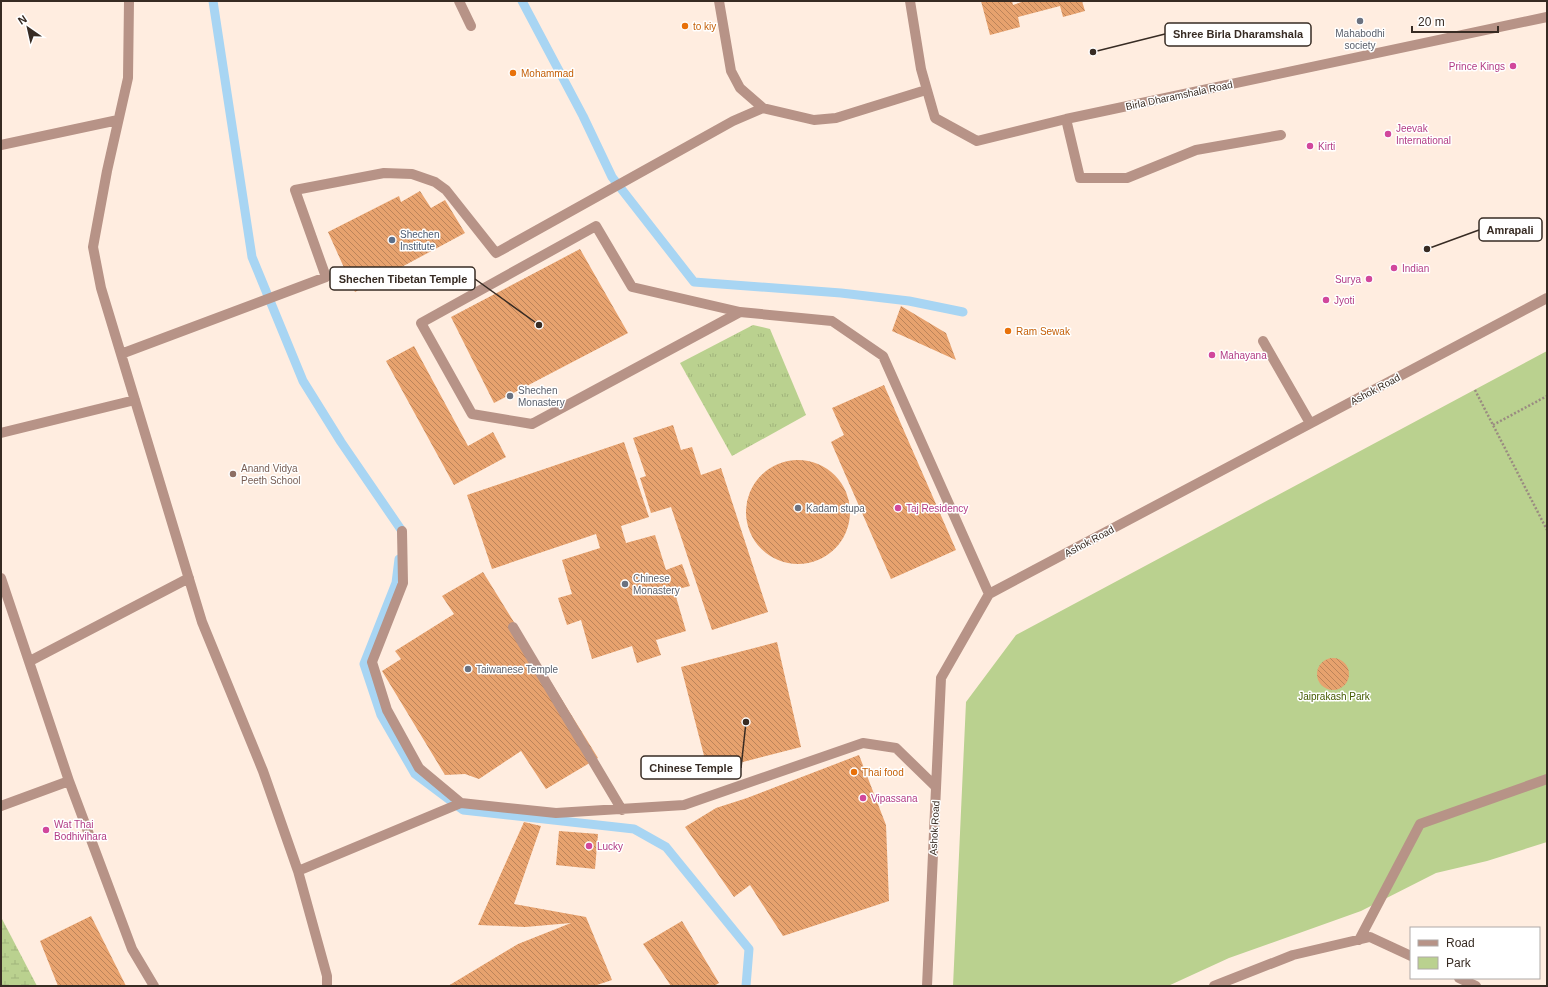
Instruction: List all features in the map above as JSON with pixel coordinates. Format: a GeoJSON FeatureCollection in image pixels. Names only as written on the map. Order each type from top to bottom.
{"type":"FeatureCollection","features":[{"type":"Feature","properties":{"kind":"street"},"geometry":{"type":"LineString","coordinates":[[129,1],[128,78],[118,120],[93,246],[101,288],[202,622],[263,771],[298,871],[327,976],[327,986]]}},
{"type":"Feature","properties":{"kind":"street"},"geometry":{"type":"LineString","coordinates":[[459,1],[471,26]]}},
{"type":"Feature","properties":{"kind":"street"},"geometry":{"type":"LineString","coordinates":[[719,1],[731,71],[740,88],[763,108],[814,120],[836,118],[926,90]]}},
{"type":"Feature","properties":{"kind":"street","name":"Birla Dharamshala Road"},"geometry":{"type":"LineString","coordinates":[[910,1],[926,90],[936,118],[977,141],[1066,119],[1547,17]]}},
{"type":"Feature","properties":{"kind":"street"},"geometry":{"type":"LineString","coordinates":[[121,354],[326,277],[295,190],[384,173],[412,174],[435,182],[446,190],[496,254],[733,121],[763,108]]}},
{"type":"Feature","properties":{"kind":"street"},"geometry":{"type":"LineString","coordinates":[[1066,119],[1080,178],[1127,178],[1196,150],[1281,135]]}},
{"type":"Feature","properties":{"kind":"street"},"geometry":{"type":"LineString","coordinates":[[1,145],[118,120]]}},
{"type":"Feature","properties":{"kind":"street"},"geometry":{"type":"LineString","coordinates":[[740,312],[532,424],[472,414],[421,323],[596,226],[632,287],[740,312],[832,321],[883,356],[988,594]]}},
{"type":"Feature","properties":{"kind":"street","name":"Ashok Road"},"geometry":{"type":"LineString","coordinates":[[927,986],[941,678],[988,594],[1547,298]]}},
{"type":"Feature","properties":{"kind":"street"},"geometry":{"type":"LineString","coordinates":[[1263,341],[1310,423]]}},
{"type":"Feature","properties":{"kind":"street"},"geometry":{"type":"LineString","coordinates":[[1,433],[135,400]]}},
{"type":"Feature","properties":{"kind":"street"},"geometry":{"type":"LineString","coordinates":[[402,531],[403,583],[372,662],[387,710],[419,768],[460,803]]}},
{"type":"Feature","properties":{"kind":"street"},"geometry":{"type":"LineString","coordinates":[[1,578],[30,660],[69,781],[132,949],[154,986]]}},
{"type":"Feature","properties":{"kind":"street"},"geometry":{"type":"LineString","coordinates":[[30,660],[189,578]]}},
{"type":"Feature","properties":{"kind":"street"},"geometry":{"type":"LineString","coordinates":[[513,627],[622,810]]}},
{"type":"Feature","properties":{"kind":"street"},"geometry":{"type":"LineString","coordinates":[[298,871],[460,803],[556,813],[684,805],[863,743],[896,748],[936,787]]}},
{"type":"Feature","properties":{"kind":"street"},"geometry":{"type":"LineString","coordinates":[[1359,940],[1420,824],[1547,779]]}},
{"type":"Feature","properties":{"kind":"street"},"geometry":{"type":"LineString","coordinates":[[1,806],[69,781]]}},
{"type":"Feature","properties":{"kind":"street"},"geometry":{"type":"LineString","coordinates":[[1214,986],[1293,956],[1370,937],[1410,956]]}},
{"type":"Feature","properties":{"kind":"street"},"geometry":{"type":"LineString","coordinates":[[1460,979],[1476,986]]}},
{"type":"Feature","properties":{"kind":"path"},"geometry":{"type":"LineString","coordinates":[[1475,390],[1547,530]]}},
{"type":"Feature","properties":{"kind":"path"},"geometry":{"type":"LineString","coordinates":[[1493,425],[1547,396]]}},
{"type":"Feature","properties":{"kind":"green space"},"geometry":{"type":"Polygon","coordinates":[[[753,325],[770,329],[806,415],[732,456],[680,363],[753,325]]]}},
{"type":"Feature","properties":{"kind":"green space","name":"Jaiprakash Park"},"geometry":{"type":"Polygon","coordinates":[[[1547,351],[1547,842],[1487,861],[1436,873],[1361,911],[1229,958],[1168,986],[953,986],[966,702],[1016,635],[1547,351]]]}},
{"type":"Feature","properties":{"kind":"green space"},"geometry":{"type":"Polygon","coordinates":[[[1,917],[37,986],[1,986],[1,917]]]}},
{"type":"Feature","properties":{"kind":"building"},"geometry":{"type":"Polygon","coordinates":[[[981,1],[1012,1],[1013,5],[1024,1],[1082,1],[1085,11],[1063,17],[1060,6],[1018,17],[1020,27],[990,35],[981,1]]]}},
{"type":"Feature","properties":{"kind":"building","name":"Shechen Institute"},"geometry":{"type":"Polygon","coordinates":[[[420,191],[431,208],[445,200],[465,233],[355,292],[328,232],[399,196],[401,202],[420,191]]]}},
{"type":"Feature","properties":{"kind":"building"},"geometry":{"type":"Polygon","coordinates":[[[580,249],[628,333],[494,403],[451,317],[580,249]]]}},
{"type":"Feature","properties":{"kind":"building"},"geometry":{"type":"Polygon","coordinates":[[[901,306],[946,333],[956,360],[892,331],[901,306]]]}},
{"type":"Feature","properties":{"kind":"building"},"geometry":{"type":"Polygon","coordinates":[[[414,346],[468,446],[493,432],[506,457],[454,485],[386,361],[414,346]]]}},
{"type":"Feature","properties":{"kind":"building"},"geometry":{"type":"Polygon","coordinates":[[[884,385],[956,550],[891,579],[831,442],[844,435],[832,408],[884,385]]]}},
{"type":"Feature","properties":{"kind":"building"},"geometry":{"type":"Polygon","coordinates":[[[673,425],[681,450],[692,447],[701,475],[721,468],[768,612],[712,630],[671,507],[651,513],[640,478],[646,476],[633,438],[673,425]]]}},
{"type":"Feature","properties":{"kind":"building"},"geometry":{"type":"Polygon","coordinates":[[[624,442],[649,517],[621,526],[626,543],[655,535],[666,570],[682,564],[690,586],[674,590],[686,631],[656,640],[661,655],[637,663],[632,646],[592,659],[581,620],[567,625],[558,598],[572,594],[562,560],[600,548],[596,534],[492,569],[467,495],[624,442]]]}},
{"type":"Feature","properties":{"kind":"building","name":"Kadam stupa"},"geometry":{"type":"Polygon","coordinates":[[[798,460],[818,464],[835,475],[846,492],[850,512],[846,532],[835,549],[818,560],[798,564],[778,560],[761,549],[750,532],[746,512],[750,492],[761,475],[778,464],[798,460]]]}},
{"type":"Feature","properties":{"kind":"building","name":"Taiwanese Temple"},"geometry":{"type":"Polygon","coordinates":[[[483,572],[598,758],[546,789],[521,751],[479,779],[465,774],[445,775],[382,671],[401,659],[395,651],[454,614],[442,596],[483,572]]]}},
{"type":"Feature","properties":{"kind":"building"},"geometry":{"type":"Polygon","coordinates":[[[777,642],[801,747],[708,771],[681,667],[777,642]]]}},
{"type":"Feature","properties":{"kind":"building"},"geometry":{"type":"Polygon","coordinates":[[[1330,658],[1336,658],[1346,665],[1349,674],[1348,680],[1342,687],[1336,690],[1330,690],[1320,683],[1317,677],[1317,671],[1324,661],[1330,658]]]}},
{"type":"Feature","properties":{"kind":"building"},"geometry":{"type":"Polygon","coordinates":[[[859,755],[886,825],[889,901],[783,936],[750,885],[734,897],[685,827],[716,808],[747,798],[859,755]]]}},
{"type":"Feature","properties":{"kind":"building"},"geometry":{"type":"Polygon","coordinates":[[[524,822],[541,826],[514,904],[586,917],[612,980],[594,986],[448,986],[518,944],[571,923],[525,927],[478,925],[524,822]]]}},
{"type":"Feature","properties":{"kind":"building"},"geometry":{"type":"Polygon","coordinates":[[[559,831],[598,834],[595,869],[556,865],[559,831]]]}},
{"type":"Feature","properties":{"kind":"building"},"geometry":{"type":"Polygon","coordinates":[[[91,916],[126,986],[58,986],[40,941],[91,916]]]}},
{"type":"Feature","properties":{"kind":"building"},"geometry":{"type":"Polygon","coordinates":[[[682,921],[719,983],[714,986],[671,986],[643,944],[682,921]]]}},
{"type":"Feature","properties":{"kind":"waterway"},"geometry":{"type":"LineString","coordinates":[[213,1],[252,257],[303,381],[341,442],[402,531],[402,537]]}},
{"type":"Feature","properties":{"kind":"waterway"},"geometry":{"type":"LineString","coordinates":[[522,1],[583,116],[612,177],[694,282],[841,293],[909,301],[963,312]]}},
{"type":"Feature","properties":{"kind":"waterway"},"geometry":{"type":"LineString","coordinates":[[399,559],[396,583],[364,664],[381,715],[415,774],[463,810],[634,829],[666,847],[749,949],[746,986]]}},
{"type":"Feature","properties":{"kind":"place","name":"Mahabodhi society"},"geometry":{"type":"Point","coordinates":[1360,21]}},
{"type":"Feature","properties":{"kind":"place","name":"to kiy"},"geometry":{"type":"Point","coordinates":[685,26]}},
{"type":"Feature","properties":{"kind":"place","name":"Shree Birla Dharamshala"},"geometry":{"type":"Point","coordinates":[1093,52]}},
{"type":"Feature","properties":{"kind":"place","name":"Prince Kings"},"geometry":{"type":"Point","coordinates":[1513,66]}},
{"type":"Feature","properties":{"kind":"place","name":"Mohammad"},"geometry":{"type":"Point","coordinates":[513,73]}},
{"type":"Feature","properties":{"kind":"place","name":"Jeevak International"},"geometry":{"type":"Point","coordinates":[1388,134]}},
{"type":"Feature","properties":{"kind":"place","name":"Kirti"},"geometry":{"type":"Point","coordinates":[1310,146]}},
{"type":"Feature","properties":{"kind":"place","name":"Shechen Institute"},"geometry":{"type":"Point","coordinates":[392,240]}},
{"type":"Feature","properties":{"kind":"place","name":"Amrapali"},"geometry":{"type":"Point","coordinates":[1427,249]}},
{"type":"Feature","properties":{"kind":"place","name":"Indian"},"geometry":{"type":"Point","coordinates":[1394,268]}},
{"type":"Feature","properties":{"kind":"place","name":"Surya"},"geometry":{"type":"Point","coordinates":[1369,279]}},
{"type":"Feature","properties":{"kind":"place","name":"Jyoti"},"geometry":{"type":"Point","coordinates":[1326,300]}},
{"type":"Feature","properties":{"kind":"place","name":"Shechen Tibetan Temple"},"geometry":{"type":"Point","coordinates":[539,325]}},
{"type":"Feature","properties":{"kind":"place","name":"Ram Sewak"},"geometry":{"type":"Point","coordinates":[1008,331]}},
{"type":"Feature","properties":{"kind":"place","name":"Mahayana"},"geometry":{"type":"Point","coordinates":[1212,355]}},
{"type":"Feature","properties":{"kind":"place","name":"Shechen Monastery"},"geometry":{"type":"Point","coordinates":[510,396]}},
{"type":"Feature","properties":{"kind":"place","name":"Anand Vidya Peeth School"},"geometry":{"type":"Point","coordinates":[233,474]}},
{"type":"Feature","properties":{"kind":"place","name":"Kadam stupa"},"geometry":{"type":"Point","coordinates":[798,508]}},
{"type":"Feature","properties":{"kind":"place","name":"Taj Residency"},"geometry":{"type":"Point","coordinates":[898,508]}},
{"type":"Feature","properties":{"kind":"place","name":"Chinese Monastery"},"geometry":{"type":"Point","coordinates":[625,584]}},
{"type":"Feature","properties":{"kind":"place","name":"Taiwanese Temple"},"geometry":{"type":"Point","coordinates":[468,669]}},
{"type":"Feature","properties":{"kind":"place","name":"Chinese Temple"},"geometry":{"type":"Point","coordinates":[746,722]}},
{"type":"Feature","properties":{"kind":"place","name":"Thai food"},"geometry":{"type":"Point","coordinates":[854,772]}},
{"type":"Feature","properties":{"kind":"place","name":"Vipassana"},"geometry":{"type":"Point","coordinates":[863,798]}},
{"type":"Feature","properties":{"kind":"place","name":"Wat Thai Bodhivihara"},"geometry":{"type":"Point","coordinates":[46,830]}},
{"type":"Feature","properties":{"kind":"place","name":"Lucky"},"geometry":{"type":"Point","coordinates":[589,846]}}]}
